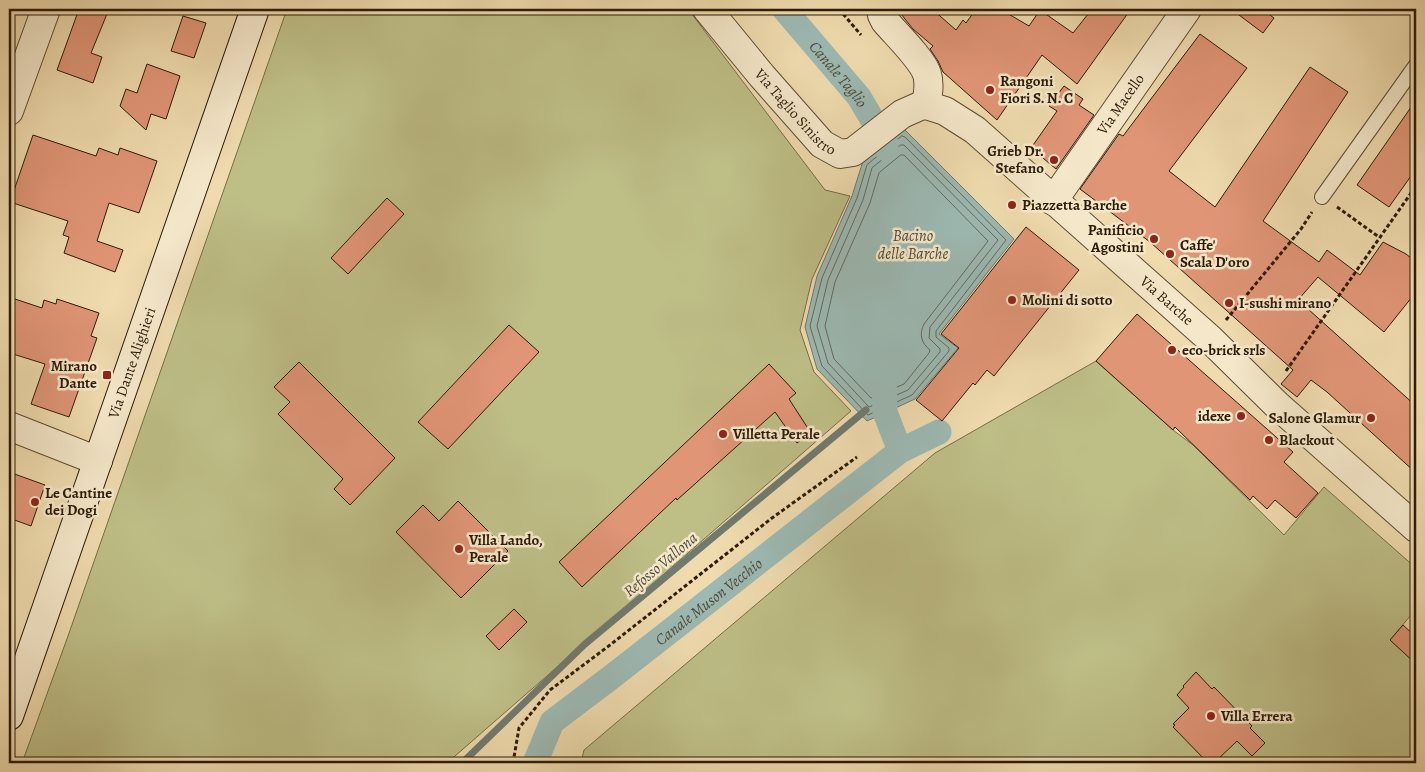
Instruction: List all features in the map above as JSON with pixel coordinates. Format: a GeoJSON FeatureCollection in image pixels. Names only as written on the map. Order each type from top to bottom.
{"type":"FeatureCollection","features":[{"type":"Feature","properties":{"kind":"street"},"geometry":{"type":"LineString","coordinates":[[9,110],[14,78],[46,9]]}},
{"type":"Feature","properties":{"kind":"street","name":"Via Dante Alighieri"},"geometry":{"type":"LineString","coordinates":[[9,716],[255,9]]}},
{"type":"Feature","properties":{"kind":"street","name":"Via Taglio Sinistro"},"geometry":{"type":"LineString","coordinates":[[707,9],[762,76],[822,144],[840,154],[854,152],[914,109]]}},
{"type":"Feature","properties":{"kind":"street"},"geometry":{"type":"LineString","coordinates":[[881,9],[886,21],[926,72],[928,85],[914,109]]}},
{"type":"Feature","properties":{"kind":"street","name":"Via Macello"},"geometry":{"type":"LineString","coordinates":[[1053,201],[1187,9]]}},
{"type":"Feature","properties":{"kind":"street","name":"Via Barche"},"geometry":{"type":"LineString","coordinates":[[914,109],[945,111],[974,130],[1210,339],[1277,405],[1416,528]]}},
{"type":"Feature","properties":{"kind":"street"},"geometry":{"type":"LineString","coordinates":[[9,426],[98,461]]}},
{"type":"Feature","properties":{"kind":"lane"},"geometry":{"type":"LineString","coordinates":[[1322,197],[1416,66]]}},
{"type":"Feature","properties":{"kind":"path"},"geometry":{"type":"LineString","coordinates":[[1286,371],[1416,186]]}},
{"type":"Feature","properties":{"kind":"path"},"geometry":{"type":"LineString","coordinates":[[1210,339],[1301,229],[1322,197],[1380,237]]}},
{"type":"Feature","properties":{"kind":"path"},"geometry":{"type":"LineString","coordinates":[[514,763],[519,728],[550,690],[772,518],[857,457]]}},
{"type":"Feature","properties":{"kind":"green space"},"geometry":{"type":"Polygon","coordinates":[[[287,9],[688,9],[825,190],[850,196],[812,279],[800,330],[814,372],[851,411],[447,763],[22,763],[68,636],[287,9]]]}},
{"type":"Feature","properties":{"kind":"green space"},"geometry":{"type":"Polygon","coordinates":[[[1096,361],[1173,430],[1193,445],[1284,535],[1324,487],[1416,568],[1416,609],[1390,640],[1416,664],[1416,763],[581,763],[584,750],[935,453],[1096,361]]]}},
{"type":"Feature","properties":{"kind":"water","name":"Bacino delle Barche"},"geometry":{"type":"Polygon","coordinates":[[[904,129],[1014,239],[939,334],[958,348],[915,399],[867,421],[817,369],[805,327],[817,276],[852,196],[863,161],[904,129]]]}},
{"type":"Feature","properties":{"kind":"building"},"geometry":{"type":"Polygon","coordinates":[[[79,9],[109,9],[91,53],[102,57],[93,83],[57,70],[79,9]]]}},
{"type":"Feature","properties":{"kind":"building"},"geometry":{"type":"Polygon","coordinates":[[[897,9],[932,9],[956,30],[963,20],[966,23],[976,9],[1000,9],[1029,26],[1040,10],[1073,33],[1092,9],[1131,9],[1077,84],[1042,55],[997,120],[943,72],[930,49],[933,46],[913,29],[897,9]]]}},
{"type":"Feature","properties":{"kind":"building"},"geometry":{"type":"Polygon","coordinates":[[[1231,9],[1262,9],[1274,18],[1263,33],[1231,9]]]}},
{"type":"Feature","properties":{"kind":"building"},"geometry":{"type":"Polygon","coordinates":[[[183,16],[206,23],[194,58],[171,51],[183,16]]]}},
{"type":"Feature","properties":{"kind":"building"},"geometry":{"type":"Polygon","coordinates":[[[1200,34],[1247,68],[1169,171],[1215,207],[1310,67],[1348,92],[1263,221],[1319,262],[1327,250],[1360,275],[1383,242],[1406,254],[1416,262],[1416,292],[1384,332],[1318,277],[1298,300],[1416,406],[1416,473],[1327,392],[1311,380],[1297,397],[1281,384],[1293,370],[1150,242],[1080,189],[1119,134],[1123,136],[1200,34]]]}},
{"type":"Feature","properties":{"kind":"building"},"geometry":{"type":"Polygon","coordinates":[[[147,64],[180,76],[166,119],[151,114],[146,130],[120,106],[126,89],[137,93],[147,64]]]}},
{"type":"Feature","properties":{"kind":"building"},"geometry":{"type":"Polygon","coordinates":[[[1064,86],[1083,99],[1079,105],[1094,115],[1056,169],[1031,148],[1057,111],[1049,106],[1064,86]]]}},
{"type":"Feature","properties":{"kind":"building"},"geometry":{"type":"Polygon","coordinates":[[[1416,100],[1416,169],[1389,207],[1357,185],[1416,100]]]}},
{"type":"Feature","properties":{"kind":"building"},"geometry":{"type":"Polygon","coordinates":[[[33,135],[96,156],[99,148],[118,155],[120,148],[157,161],[139,213],[109,203],[97,241],[123,250],[115,272],[64,253],[69,237],[63,235],[68,221],[10,202],[33,135]]]}},
{"type":"Feature","properties":{"kind":"building"},"geometry":{"type":"Polygon","coordinates":[[[387,198],[404,214],[348,274],[331,258],[387,198]]]}},
{"type":"Feature","properties":{"kind":"building","name":"Molini di sotto"},"geometry":{"type":"Polygon","coordinates":[[[1026,227],[1079,270],[994,376],[987,370],[975,385],[973,383],[942,421],[916,400],[959,348],[941,334],[1026,227]]]}},
{"type":"Feature","properties":{"kind":"building"},"geometry":{"type":"Polygon","coordinates":[[[9,297],[42,308],[44,300],[56,304],[57,299],[99,313],[91,336],[97,338],[69,417],[31,404],[45,364],[13,354],[14,351],[9,349],[9,297]]]}},
{"type":"Feature","properties":{"kind":"building"},"geometry":{"type":"Polygon","coordinates":[[[1137,314],[1293,452],[1284,462],[1318,493],[1296,518],[1275,500],[1267,509],[1253,496],[1250,500],[1175,427],[1173,430],[1096,361],[1137,314]]]}},
{"type":"Feature","properties":{"kind":"building"},"geometry":{"type":"Polygon","coordinates":[[[509,325],[539,352],[448,449],[418,422],[509,325]]]}},
{"type":"Feature","properties":{"kind":"building"},"geometry":{"type":"Polygon","coordinates":[[[299,362],[395,458],[350,505],[334,489],[343,479],[278,414],[290,402],[274,387],[299,362]]]}},
{"type":"Feature","properties":{"kind":"building"},"geometry":{"type":"Polygon","coordinates":[[[769,364],[796,393],[789,399],[811,433],[797,443],[775,412],[677,500],[676,498],[582,587],[559,562],[769,364]]]}},
{"type":"Feature","properties":{"kind":"building"},"geometry":{"type":"Polygon","coordinates":[[[9,472],[45,485],[31,526],[9,518],[9,472]]]}},
{"type":"Feature","properties":{"kind":"building","name":"Villa Lando, Perale"},"geometry":{"type":"Polygon","coordinates":[[[458,501],[508,551],[461,598],[396,532],[423,505],[439,521],[458,501]]]}},
{"type":"Feature","properties":{"kind":"building"},"geometry":{"type":"Polygon","coordinates":[[[514,609],[527,622],[499,650],[486,636],[514,609]]]}},
{"type":"Feature","properties":{"kind":"building"},"geometry":{"type":"Polygon","coordinates":[[[1403,625],[1416,637],[1416,664],[1390,640],[1403,625]]]}},
{"type":"Feature","properties":{"kind":"building","name":"Villa Errera"},"geometry":{"type":"Polygon","coordinates":[[[1196,672],[1212,689],[1214,687],[1252,726],[1250,728],[1265,743],[1252,756],[1237,741],[1214,763],[1208,763],[1173,727],[1175,725],[1173,724],[1189,708],[1177,695],[1196,672]]]}},
{"type":"Feature","properties":{"kind":"waterway","name":"Canale Taglio"},"geometry":{"type":"LineString","coordinates":[[784,9],[859,97],[886,143],[886,149]]}},
{"type":"Feature","properties":{"kind":"waterway"},"geometry":{"type":"LineString","coordinates":[[884,379],[885,412],[900,451]]}},
{"type":"Feature","properties":{"kind":"waterway","name":"Refosso Vallona"},"geometry":{"type":"LineString","coordinates":[[462,763],[585,644],[866,410]]}},
{"type":"Feature","properties":{"kind":"waterway","name":"Canale Muson Vecchio"},"geometry":{"type":"LineString","coordinates":[[535,763],[552,722],[900,451],[939,432]]}},
{"type":"Feature","properties":{"kind":"place","name":"Rangoni Fiori S. N. C"},"geometry":{"type":"Point","coordinates":[990,90]}},
{"type":"Feature","properties":{"kind":"place","name":"Grieb Dr. Stefano"},"geometry":{"type":"Point","coordinates":[1054,160]}},
{"type":"Feature","properties":{"kind":"place","name":"Piazzetta Barche"},"geometry":{"type":"Point","coordinates":[1012,205]}},
{"type":"Feature","properties":{"kind":"place","name":"Panificio Agostini"},"geometry":{"type":"Point","coordinates":[1154,239]}},
{"type":"Feature","properties":{"kind":"place","name":"Caffe' Scala D'oro"},"geometry":{"type":"Point","coordinates":[1170,254]}},
{"type":"Feature","properties":{"kind":"place","name":"Molini di sotto"},"geometry":{"type":"Point","coordinates":[1012,300]}},
{"type":"Feature","properties":{"kind":"place","name":"I-sushi mirano"},"geometry":{"type":"Point","coordinates":[1229,303]}},
{"type":"Feature","properties":{"kind":"place","name":"eco-brick srls"},"geometry":{"type":"Point","coordinates":[1172,350]}},
{"type":"Feature","properties":{"kind":"place","name":"Mirano Dante"},"geometry":{"type":"Point","coordinates":[107,375]}},
{"type":"Feature","properties":{"kind":"place","name":"idexe"},"geometry":{"type":"Point","coordinates":[1241,416]}},
{"type":"Feature","properties":{"kind":"place","name":"Salone Glamur"},"geometry":{"type":"Point","coordinates":[1371,418]}},
{"type":"Feature","properties":{"kind":"place","name":"Villetta Perale"},"geometry":{"type":"Point","coordinates":[723,434]}},
{"type":"Feature","properties":{"kind":"place","name":"Blackout"},"geometry":{"type":"Point","coordinates":[1269,440]}},
{"type":"Feature","properties":{"kind":"place","name":"Le Cantine dei Dogi"},"geometry":{"type":"Point","coordinates":[35,502]}},
{"type":"Feature","properties":{"kind":"place","name":"Villa Lando, Perale"},"geometry":{"type":"Point","coordinates":[459,549]}},
{"type":"Feature","properties":{"kind":"place","name":"Villa Errera"},"geometry":{"type":"Point","coordinates":[1211,716]}}]}
